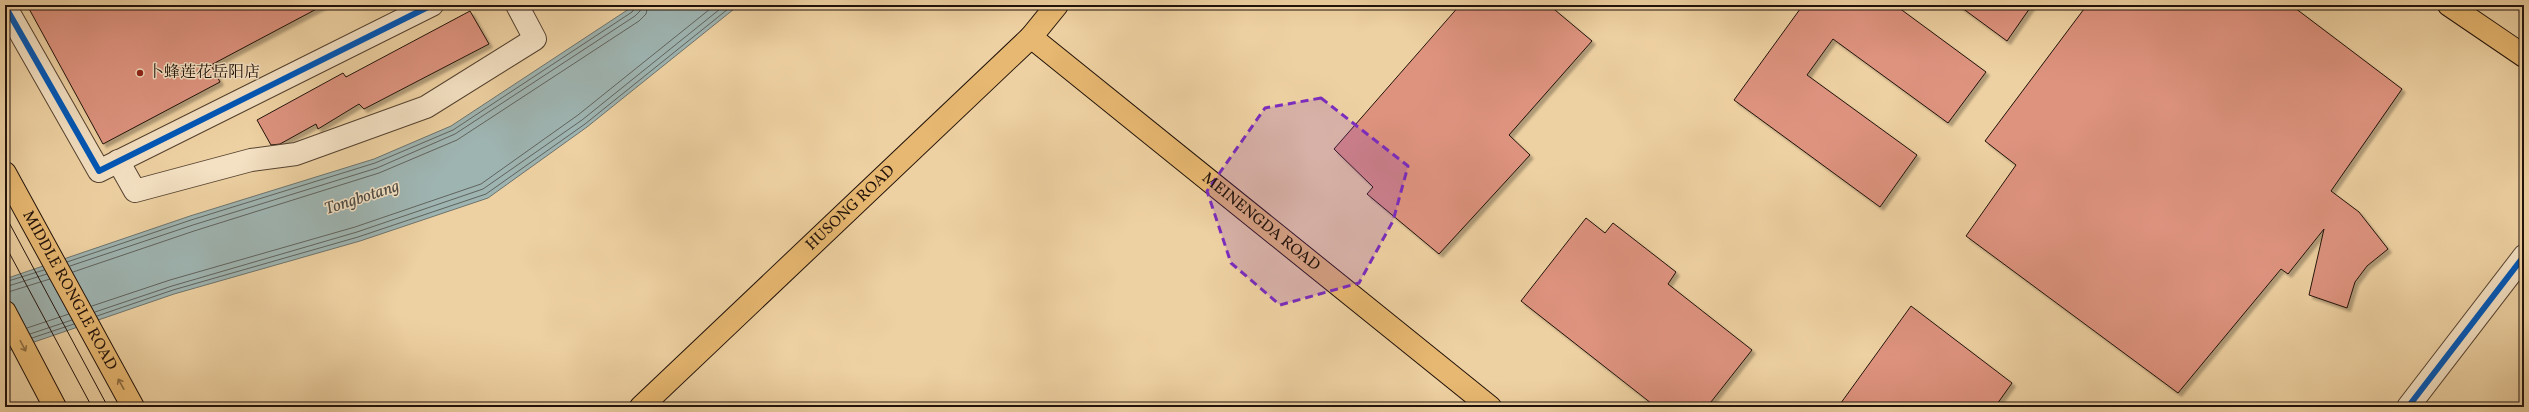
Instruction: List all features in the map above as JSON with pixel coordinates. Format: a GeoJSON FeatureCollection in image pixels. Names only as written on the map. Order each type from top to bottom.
{"type":"FeatureCollection","features":[{"type":"Feature","properties":{"kind":"main road","name":"HUSONG ROAD"},"geometry":{"type":"LineString","coordinates":[[641,407],[1031,37],[1057,5]]}},
{"type":"Feature","properties":{"kind":"main road"},"geometry":{"type":"LineString","coordinates":[[2449,5],[2524,56]]}},
{"type":"Feature","properties":{"kind":"main road","name":"MEINENGDA ROAD"},"geometry":{"type":"LineString","coordinates":[[1031,37],[1490,407]]}},
{"type":"Feature","properties":{"kind":"main road","name":"MIDDLE RONGLE ROAD"},"geometry":{"type":"LineString","coordinates":[[5,173],[133,407]]}},
{"type":"Feature","properties":{"kind":"main road"},"geometry":{"type":"LineString","coordinates":[[5,312],[55,407]]}},
{"type":"Feature","properties":{"kind":"street"},"geometry":{"type":"LineString","coordinates":[[5,6],[99,170],[432,5]]}},
{"type":"Feature","properties":{"kind":"street"},"geometry":{"type":"LineString","coordinates":[[118,161],[135,191],[251,160],[296,154],[426,107],[535,39],[517,5]]}},
{"type":"Feature","properties":{"kind":"street"},"geometry":{"type":"LineString","coordinates":[[2408,407],[2524,256]]}},
{"type":"Feature","properties":{"kind":"highlighted area"},"geometry":{"type":"Polygon","coordinates":[[[1321,98],[1408,166],[1393,221],[1359,283],[1280,305],[1231,263],[1207,191],[1265,108],[1321,98]]]}},
{"type":"Feature","properties":{"kind":"water","name":"Tongbotang"},"geometry":{"type":"Polygon","coordinates":[[[635,5],[739,5],[587,127],[488,198],[360,241],[174,294],[5,352],[5,279],[190,216],[374,159],[451,126],[635,5]]]}},
{"type":"Feature","properties":{"kind":"building","name":"卜蜂莲花岳阳店"},"geometry":{"type":"Polygon","coordinates":[[[27,5],[324,5],[211,65],[220,82],[103,144],[27,5]]]}},
{"type":"Feature","properties":{"kind":"building"},"geometry":{"type":"Polygon","coordinates":[[[1460,5],[1549,5],[1592,41],[1509,135],[1530,155],[1439,254],[1367,194],[1373,187],[1334,149],[1460,5]]]}},
{"type":"Feature","properties":{"kind":"building"},"geometry":{"type":"Polygon","coordinates":[[[1803,5],[1895,5],[1986,72],[1948,123],[1833,39],[1807,75],[1917,155],[1880,207],[1734,100],[1803,5]]]}},
{"type":"Feature","properties":{"kind":"building"},"geometry":{"type":"Polygon","coordinates":[[[1958,5],[2032,5],[2007,41],[1958,5]]]}},
{"type":"Feature","properties":{"kind":"building"},"geometry":{"type":"Polygon","coordinates":[[[2087,5],[2291,5],[2402,89],[2331,191],[2359,212],[2388,249],[2367,266],[2355,282],[2347,308],[2309,295],[2324,229],[2288,274],[2281,269],[2178,393],[1966,236],[2016,165],[1985,141],[2087,5]]]}},
{"type":"Feature","properties":{"kind":"building"},"geometry":{"type":"Polygon","coordinates":[[[470,11],[489,44],[364,109],[359,104],[318,129],[316,124],[280,144],[271,145],[257,120],[343,73],[346,77],[470,11]]]}},
{"type":"Feature","properties":{"kind":"building"},"geometry":{"type":"Polygon","coordinates":[[[1586,218],[1605,233],[1613,223],[1676,272],[1668,284],[1752,350],[1707,407],[1656,407],[1521,301],[1586,218]]]}},
{"type":"Feature","properties":{"kind":"building"},"geometry":{"type":"Polygon","coordinates":[[[1911,306],[2012,383],[1995,407],[1838,407],[1911,306]]]}},
{"type":"Feature","properties":{"kind":"tram line"},"geometry":{"type":"LineString","coordinates":[[5,215],[108,407]]}},
{"type":"Feature","properties":{"kind":"tram line"},"geometry":{"type":"LineString","coordinates":[[5,245],[92,407]]}},
{"type":"Feature","properties":{"kind":"cycle path"},"geometry":{"type":"LineString","coordinates":[[5,6],[99,171],[432,5]]}},
{"type":"Feature","properties":{"kind":"cycle path"},"geometry":{"type":"LineString","coordinates":[[2408,407],[2524,256]]}},
{"type":"Feature","properties":{"kind":"place","name":"卜蜂莲花岳阳店"},"geometry":{"type":"Point","coordinates":[140,73]}}]}
